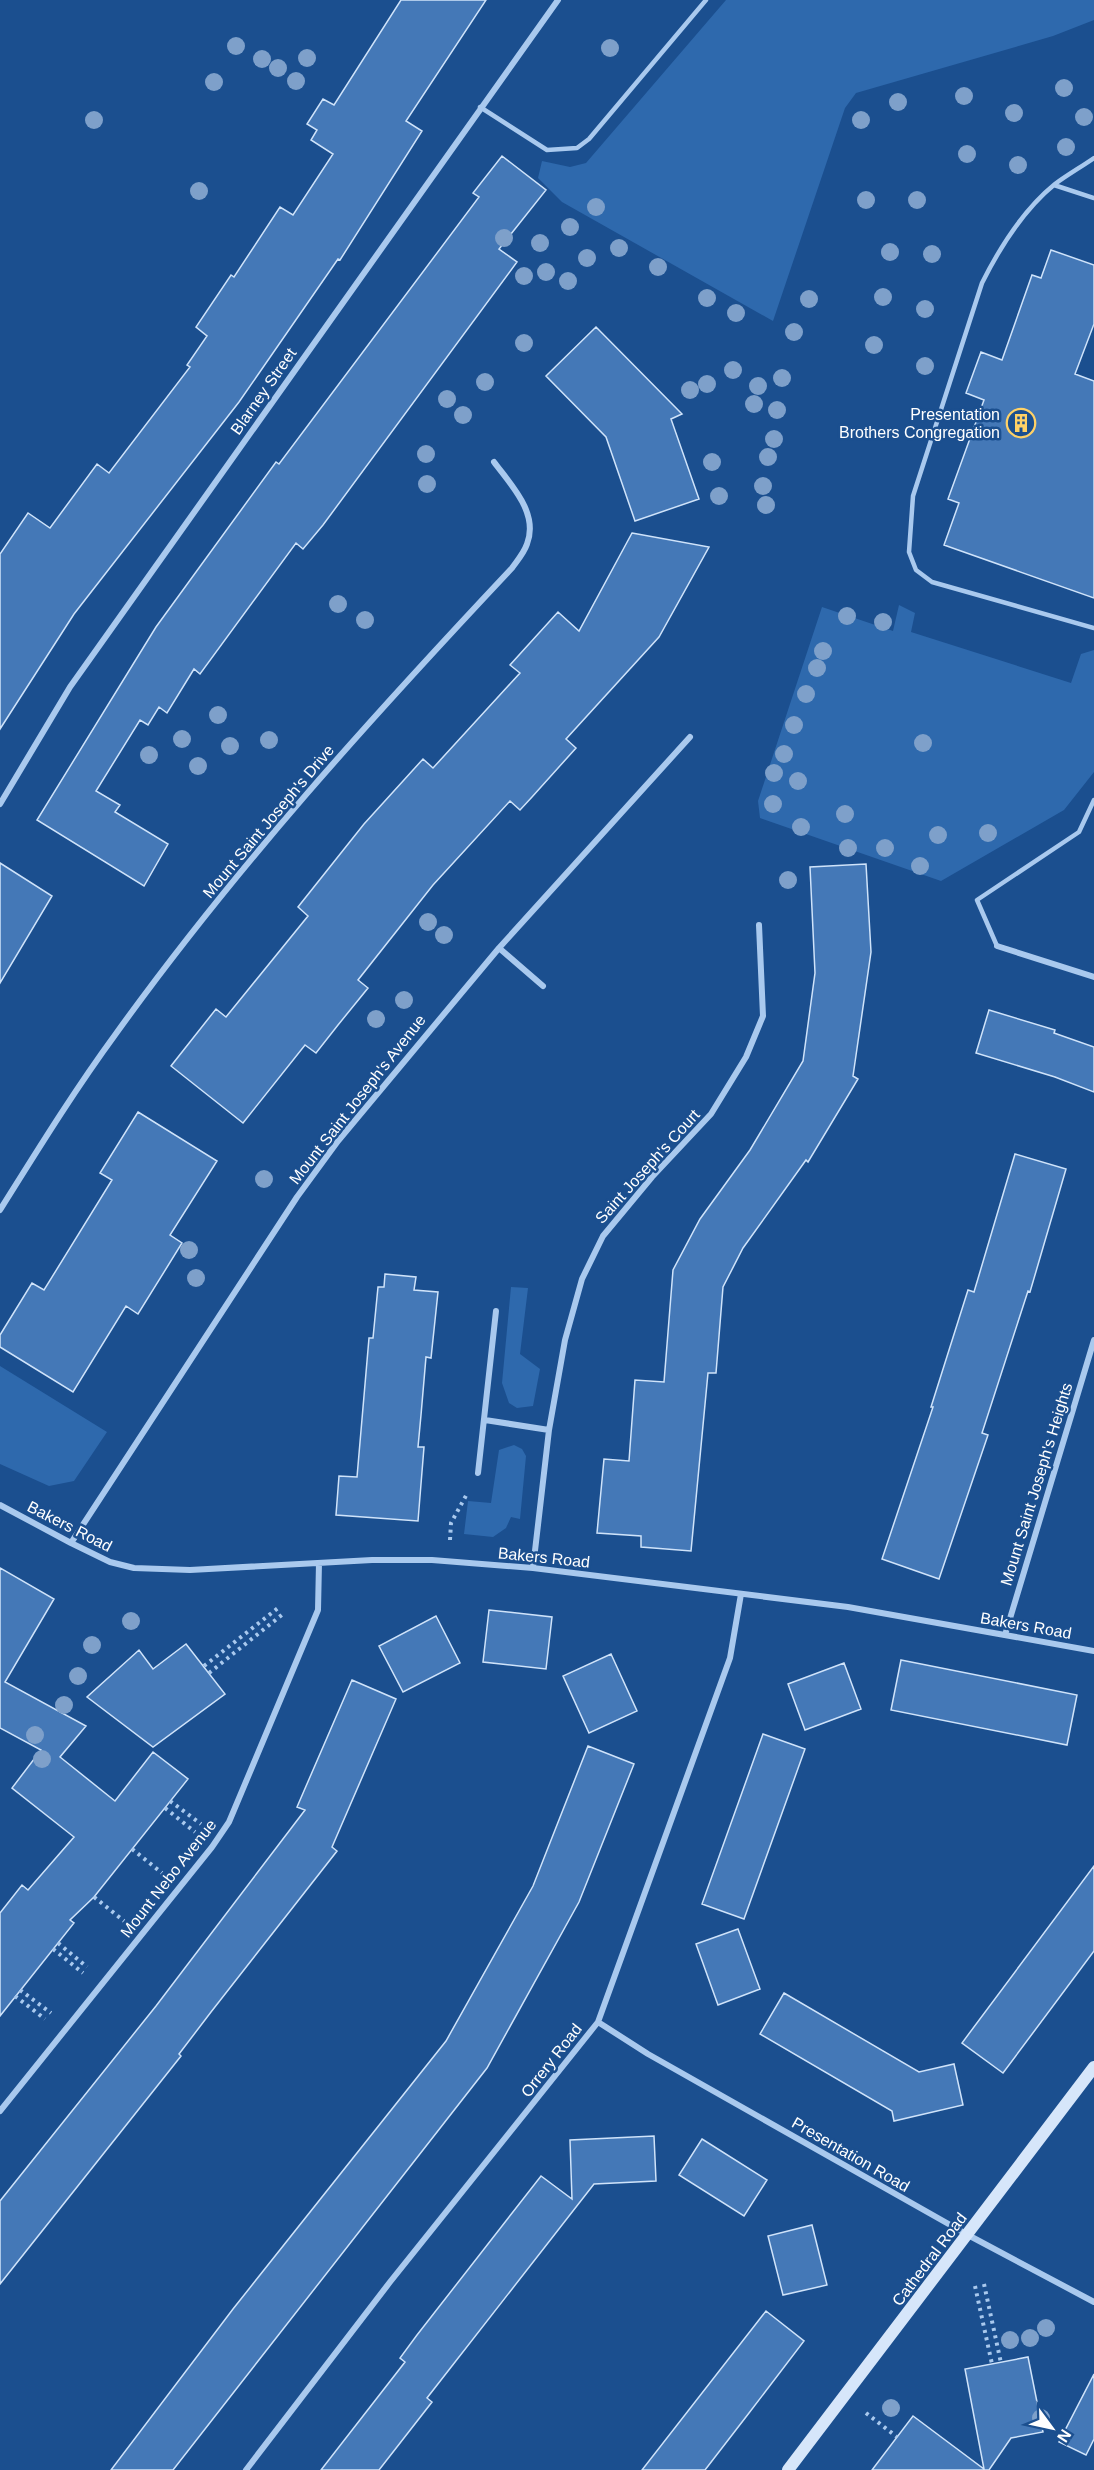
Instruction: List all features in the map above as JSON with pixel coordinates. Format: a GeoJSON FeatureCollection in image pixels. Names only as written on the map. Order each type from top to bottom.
{"type":"FeatureCollection","features":[{"type":"Feature","properties":{"kind":"street","name":"Blarney Street"},"geometry":{"type":"LineString","coordinates":[[0,804],[70,687],[558,0]]}},
{"type":"Feature","properties":{"kind":"street","name":"Mount Saint Joseph's Drive"},"geometry":{"type":"LineString","coordinates":[[0,1209],[69,1101],[115,1035],[264,842],[381,709],[512,568],[528,544],[530,522],[523,499],[494,462]]}},
{"type":"Feature","properties":{"kind":"street","name":"Mount Saint Joseph's Avenue"},"geometry":{"type":"LineString","coordinates":[[71,1544],[297,1197],[380,1087],[499,948],[690,737]]}},
{"type":"Feature","properties":{"kind":"street","name":"Saint Joseph's Court"},"geometry":{"type":"LineString","coordinates":[[533,1568],[549,1430],[565,1340],[590,1260],[620,1213],[711,1114],[746,1057],[764,1016],[759,925]]}},
{"type":"Feature","properties":{"kind":"street"},"geometry":{"type":"LineString","coordinates":[[997,946],[1094,977]]}},
{"type":"Feature","properties":{"kind":"street"},"geometry":{"type":"LineString","coordinates":[[499,948],[543,986]]}},
{"type":"Feature","properties":{"kind":"street"},"geometry":{"type":"LineString","coordinates":[[477,1473],[496,1311]]}},
{"type":"Feature","properties":{"kind":"street","name":"Mount Saint Joseph's Heights"},"geometry":{"type":"LineString","coordinates":[[1005,1635],[1094,1340]]}},
{"type":"Feature","properties":{"kind":"street"},"geometry":{"type":"LineString","coordinates":[[485,1420],[549,1430]]}},
{"type":"Feature","properties":{"kind":"street","name":"Bakers Road"},"geometry":{"type":"LineString","coordinates":[[0,1505],[71,1544],[110,1562],[134,1568],[190,1570],[432,1560],[533,1568],[848,1607],[1094,1651]]}},
{"type":"Feature","properties":{"kind":"street","name":"Mount Nebo Avenue"},"geometry":{"type":"LineString","coordinates":[[0,2111],[230,1822],[318,1610],[319,1563]]}},
{"type":"Feature","properties":{"kind":"street","name":"Orrery Road"},"geometry":{"type":"LineString","coordinates":[[246,2470],[390,2282],[598,2022],[730,1658],[741,1594]]}},
{"type":"Feature","properties":{"kind":"street","name":"Presentation Road"},"geometry":{"type":"LineString","coordinates":[[598,2022],[648,2054],[968,2235],[1094,2302]]}},
{"type":"Feature","properties":{"kind":"street","name":"Cathedral Road"},"geometry":{"type":"LineString","coordinates":[[788,2470],[1094,2067]]}},
{"type":"Feature","properties":{"kind":"lane"},"geometry":{"type":"LineString","coordinates":[[480,107],[547,150],[577,148],[590,140],[706,0]]}},
{"type":"Feature","properties":{"kind":"lane"},"geometry":{"type":"LineString","coordinates":[[1094,158],[1054,185],[1016,225],[997,253],[982,282],[913,496],[909,552],[916,570],[932,582],[1094,628]]}},
{"type":"Feature","properties":{"kind":"lane"},"geometry":{"type":"LineString","coordinates":[[1054,185],[1094,198]]}},
{"type":"Feature","properties":{"kind":"lane"},"geometry":{"type":"LineString","coordinates":[[997,946],[977,900],[1079,832],[1094,800]]}},
{"type":"Feature","properties":{"kind":"path"},"geometry":{"type":"LineString","coordinates":[[451,1532],[451,1523],[477,1473]]}},
{"type":"Feature","properties":{"kind":"path"},"geometry":{"type":"LineString","coordinates":[[204,1666],[278,1608]]}},
{"type":"Feature","properties":{"kind":"path"},"geometry":{"type":"LineString","coordinates":[[208,1673],[283,1614]]}},
{"type":"Feature","properties":{"kind":"path"},"geometry":{"type":"LineString","coordinates":[[170,1801],[202,1825]]}},
{"type":"Feature","properties":{"kind":"path"},"geometry":{"type":"LineString","coordinates":[[165,1808],[196,1832]]}},
{"type":"Feature","properties":{"kind":"path"},"geometry":{"type":"LineString","coordinates":[[132,1849],[162,1874]]}},
{"type":"Feature","properties":{"kind":"path"},"geometry":{"type":"LineString","coordinates":[[94,1897],[124,1921]]}},
{"type":"Feature","properties":{"kind":"path"},"geometry":{"type":"LineString","coordinates":[[58,1943],[88,1968]]}},
{"type":"Feature","properties":{"kind":"path"},"geometry":{"type":"LineString","coordinates":[[53,1949],[83,1973]]}},
{"type":"Feature","properties":{"kind":"path"},"geometry":{"type":"LineString","coordinates":[[20,1990],[51,2013]]}},
{"type":"Feature","properties":{"kind":"path"},"geometry":{"type":"LineString","coordinates":[[15,1996],[46,2020]]}},
{"type":"Feature","properties":{"kind":"path"},"geometry":{"type":"LineString","coordinates":[[984,2284],[1001,2363]]}},
{"type":"Feature","properties":{"kind":"path"},"geometry":{"type":"LineString","coordinates":[[975,2286],[992,2364]]}},
{"type":"Feature","properties":{"kind":"path"},"geometry":{"type":"LineString","coordinates":[[866,2413],[897,2438]]}},
{"type":"Feature","properties":{"kind":"shaded area"},"geometry":{"type":"Polygon","coordinates":[[[726,0],[1094,0],[1094,20],[1053,36],[856,93],[845,108],[773,321],[562,202],[538,178],[542,161],[570,167],[586,163],[726,0]]]}},
{"type":"Feature","properties":{"kind":"shaded area"},"geometry":{"type":"Polygon","coordinates":[[[899,605],[915,613],[911,632],[1071,683],[1081,654],[1094,650],[1094,772],[1064,810],[941,881],[760,818],[758,801],[822,607],[893,631],[899,605]]]}},
{"type":"Feature","properties":{"kind":"shaded area"},"geometry":{"type":"Polygon","coordinates":[[[511,1287],[528,1288],[520,1354],[540,1369],[533,1406],[517,1408],[509,1403],[502,1383],[511,1287]]]}},
{"type":"Feature","properties":{"kind":"shaded area"},"geometry":{"type":"Polygon","coordinates":[[[0,1366],[107,1432],[74,1481],[49,1486],[0,1464],[0,1366]]]}},
{"type":"Feature","properties":{"kind":"shaded area"},"geometry":{"type":"Polygon","coordinates":[[[514,1445],[522,1449],[526,1456],[520,1519],[511,1517],[506,1528],[493,1537],[464,1534],[468,1501],[491,1503],[499,1450],[514,1445]]]}},
{"type":"Feature","properties":{"kind":"building"},"geometry":{"type":"Polygon","coordinates":[[[401,0],[486,0],[406,121],[422,131],[340,260],[338,259],[239,402],[74,614],[0,729],[0,554],[28,513],[50,528],[97,464],[109,473],[190,367],[187,365],[207,336],[196,327],[231,275],[234,277],[280,207],[293,215],[333,154],[311,140],[317,130],[307,124],[323,99],[334,105],[401,0]]]}},
{"type":"Feature","properties":{"kind":"building"},"geometry":{"type":"Polygon","coordinates":[[[502,156],[546,190],[499,249],[517,262],[323,525],[303,549],[296,543],[200,674],[194,669],[167,713],[159,707],[148,725],[140,720],[96,791],[120,805],[115,812],[168,844],[144,886],[37,820],[156,627],[276,462],[279,464],[479,197],[473,193],[502,156]]]}},
{"type":"Feature","properties":{"kind":"building","name":"Presentation Brothers Congregation"},"geometry":{"type":"Polygon","coordinates":[[[1051,250],[1094,265],[1094,324],[1075,374],[1094,381],[1094,598],[944,545],[959,503],[948,499],[984,400],[966,393],[981,352],[1002,360],[1032,275],[1041,278],[1051,250]]]}},
{"type":"Feature","properties":{"kind":"building"},"geometry":{"type":"Polygon","coordinates":[[[596,327],[682,414],[671,419],[699,499],[635,521],[606,437],[546,376],[596,327]]]}},
{"type":"Feature","properties":{"kind":"building"},"geometry":{"type":"Polygon","coordinates":[[[632,533],[709,547],[659,637],[566,739],[576,748],[532,797],[520,810],[510,801],[433,885],[358,980],[368,988],[316,1053],[305,1045],[243,1123],[171,1066],[216,1009],[226,1017],[308,916],[298,907],[364,824],[423,759],[433,768],[520,673],[510,665],[558,612],[579,631],[632,533]]]}},
{"type":"Feature","properties":{"kind":"building"},"geometry":{"type":"Polygon","coordinates":[[[0,863],[52,896],[0,983],[0,863]]]}},
{"type":"Feature","properties":{"kind":"building"},"geometry":{"type":"Polygon","coordinates":[[[866,864],[871,952],[853,1076],[858,1079],[808,1162],[806,1160],[743,1248],[723,1287],[716,1373],[708,1373],[691,1551],[641,1547],[641,1536],[597,1533],[604,1459],[629,1461],[635,1380],[664,1382],[673,1270],[700,1219],[750,1150],[803,1061],[815,973],[810,867],[866,864]]]}},
{"type":"Feature","properties":{"kind":"building"},"geometry":{"type":"Polygon","coordinates":[[[989,1010],[1055,1030],[1054,1033],[1094,1047],[1094,1092],[1055,1077],[976,1053],[989,1010]]]}},
{"type":"Feature","properties":{"kind":"building"},"geometry":{"type":"Polygon","coordinates":[[[138,1112],[217,1161],[170,1235],[182,1243],[138,1314],[126,1306],[73,1392],[0,1347],[0,1335],[32,1283],[44,1290],[112,1180],[100,1173],[138,1112]]]}},
{"type":"Feature","properties":{"kind":"building"},"geometry":{"type":"Polygon","coordinates":[[[1015,1154],[1066,1169],[1030,1292],[1028,1291],[982,1433],[988,1435],[939,1579],[882,1559],[933,1407],[931,1407],[968,1290],[974,1292],[1015,1154]]]}},
{"type":"Feature","properties":{"kind":"building"},"geometry":{"type":"Polygon","coordinates":[[[385,1274],[416,1277],[414,1290],[438,1292],[431,1358],[426,1357],[418,1447],[424,1447],[418,1521],[336,1515],[339,1476],[357,1477],[369,1338],[373,1338],[378,1287],[384,1287],[385,1274]]]}},
{"type":"Feature","properties":{"kind":"building"},"geometry":{"type":"Polygon","coordinates":[[[0,1568],[54,1599],[5,1682],[86,1726],[60,1757],[115,1801],[153,1752],[188,1779],[94,1897],[70,1920],[74,1923],[0,2016],[0,1913],[22,1885],[28,1890],[74,1837],[12,1788],[41,1750],[0,1728],[0,1568]]]}},
{"type":"Feature","properties":{"kind":"building"},"geometry":{"type":"Polygon","coordinates":[[[489,1610],[552,1617],[546,1669],[483,1662],[489,1610]]]}},
{"type":"Feature","properties":{"kind":"building"},"geometry":{"type":"Polygon","coordinates":[[[436,1616],[460,1663],[403,1692],[379,1646],[436,1616]]]}},
{"type":"Feature","properties":{"kind":"building"},"geometry":{"type":"Polygon","coordinates":[[[186,1644],[225,1694],[153,1747],[87,1697],[139,1650],[153,1669],[186,1644]]]}},
{"type":"Feature","properties":{"kind":"building"},"geometry":{"type":"Polygon","coordinates":[[[611,1654],[637,1711],[589,1733],[563,1676],[611,1654]]]}},
{"type":"Feature","properties":{"kind":"building"},"geometry":{"type":"Polygon","coordinates":[[[901,1660],[1077,1695],[1067,1745],[891,1710],[901,1660]]]}},
{"type":"Feature","properties":{"kind":"building"},"geometry":{"type":"Polygon","coordinates":[[[844,1663],[861,1709],[805,1730],[788,1684],[844,1663]]]}},
{"type":"Feature","properties":{"kind":"building"},"geometry":{"type":"Polygon","coordinates":[[[352,1680],[396,1699],[332,1847],[337,1851],[179,2054],[181,2056],[0,2284],[0,2201],[156,2006],[305,1810],[297,1807],[352,1680]]]}},
{"type":"Feature","properties":{"kind":"building"},"geometry":{"type":"Polygon","coordinates":[[[763,1734],[805,1749],[744,1919],[702,1904],[763,1734]]]}},
{"type":"Feature","properties":{"kind":"building"},"geometry":{"type":"Polygon","coordinates":[[[588,1746],[634,1764],[579,1902],[487,2068],[173,2470],[111,2470],[233,2309],[446,2041],[533,1886],[588,1746]]]}},
{"type":"Feature","properties":{"kind":"building"},"geometry":{"type":"Polygon","coordinates":[[[1094,1866],[1094,1951],[1003,2073],[962,2043],[1094,1866]]]}},
{"type":"Feature","properties":{"kind":"building"},"geometry":{"type":"Polygon","coordinates":[[[738,1929],[760,1989],[718,2005],[696,1944],[738,1929]]]}},
{"type":"Feature","properties":{"kind":"building"},"geometry":{"type":"Polygon","coordinates":[[[784,1993],[919,2072],[954,2064],[963,2105],[894,2121],[892,2111],[760,2034],[784,1993]]]}},
{"type":"Feature","properties":{"kind":"building"},"geometry":{"type":"Polygon","coordinates":[[[654,2136],[656,2181],[594,2184],[427,2398],[432,2402],[379,2470],[321,2470],[405,2362],[400,2358],[417,2335],[541,2176],[572,2199],[570,2140],[654,2136]]]}},
{"type":"Feature","properties":{"kind":"building"},"geometry":{"type":"Polygon","coordinates":[[[702,2139],[767,2180],[744,2216],[679,2175],[702,2139]]]}},
{"type":"Feature","properties":{"kind":"building"},"geometry":{"type":"Polygon","coordinates":[[[812,2225],[827,2285],[783,2295],[768,2236],[812,2225]]]}},
{"type":"Feature","properties":{"kind":"building"},"geometry":{"type":"Polygon","coordinates":[[[766,2311],[804,2341],[705,2470],[642,2470],[766,2311]]]}},
{"type":"Feature","properties":{"kind":"building"},"geometry":{"type":"Polygon","coordinates":[[[1028,2357],[1043,2432],[1011,2438],[989,2470],[872,2470],[913,2416],[984,2469],[965,2369],[1028,2357]]]}},
{"type":"Feature","properties":{"kind":"building"},"geometry":{"type":"Polygon","coordinates":[[[1094,2374],[1094,2439],[1086,2455],[1059,2442],[1094,2374]]]}},
{"type":"Feature","properties":{"kind":"place","name":"Presentation Brothers Congregation"},"geometry":{"type":"Point","coordinates":[1021,423]}}]}
